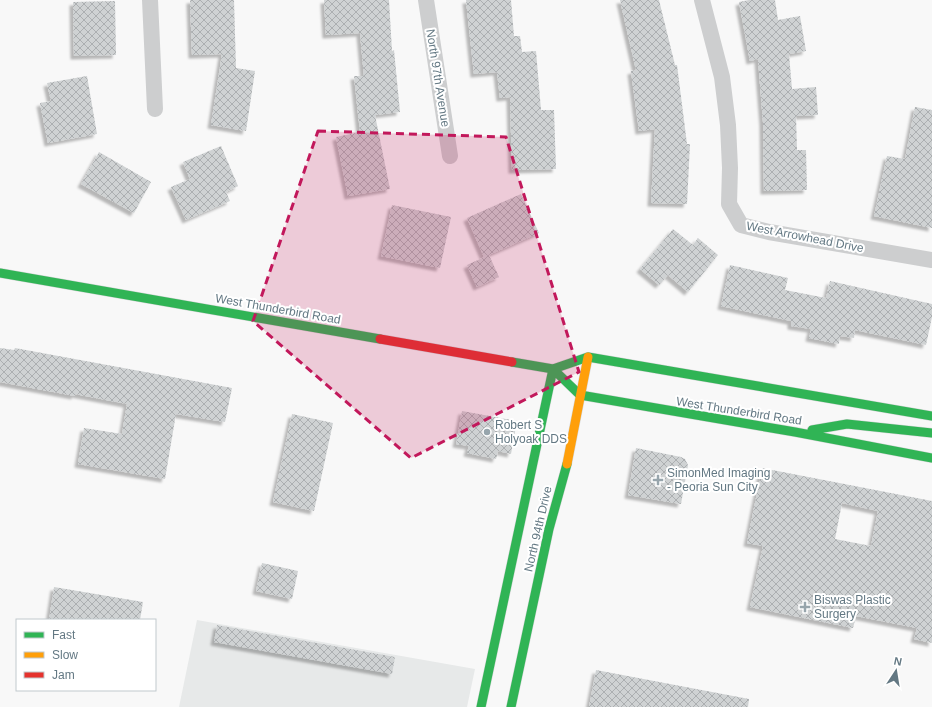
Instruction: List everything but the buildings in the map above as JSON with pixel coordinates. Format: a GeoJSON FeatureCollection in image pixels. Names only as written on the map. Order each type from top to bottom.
{"type":"FeatureCollection","features":[{"type":"Feature","properties":{"kind":"main road","name":"West Thunderbird Road"},"geometry":{"type":"LineString","coordinates":[[0,273],[553,369],[588,357],[932,416]]}},
{"type":"Feature","properties":{"kind":"main road","name":"North 94th Drive"},"geometry":{"type":"LineString","coordinates":[[511,707],[522,643],[546,529],[567,462],[588,357]]}},
{"type":"Feature","properties":{"kind":"main road"},"geometry":{"type":"LineString","coordinates":[[553,369],[580,395]]}},
{"type":"Feature","properties":{"kind":"main road","name":"North 94th Drive"},"geometry":{"type":"LineString","coordinates":[[481,707],[500,638],[524,524],[553,369]]}},
{"type":"Feature","properties":{"kind":"main road","name":"West Thunderbird Road"},"geometry":{"type":"LineString","coordinates":[[580,395],[795,432],[932,458]]}},
{"type":"Feature","properties":{"kind":"main road"},"geometry":{"type":"LineString","coordinates":[[795,432],[847,424],[932,433]]}},
{"type":"Feature","properties":{"kind":"street"},"geometry":{"type":"LineString","coordinates":[[150,0],[155,109]]}},
{"type":"Feature","properties":{"kind":"street","name":"North 97th Avenue"},"geometry":{"type":"LineString","coordinates":[[426,0],[450,156]]}},
{"type":"Feature","properties":{"kind":"street","name":"West Arrowhead Drive"},"geometry":{"type":"LineString","coordinates":[[702,0],[722,77],[728,125],[730,168],[729,204],[740,225],[769,232],[932,260]]}},
{"type":"Feature","properties":{"kind":"highlighted area"},"geometry":{"type":"Polygon","coordinates":[[[318,131],[506,137],[579,372],[411,458],[253,321],[318,131]]]}},
{"type":"Feature","properties":{"kind":"shaded area"},"geometry":{"type":"Polygon","coordinates":[[[197,620],[475,669],[467,707],[179,707],[197,620]]]}},
{"type":"Feature","properties":{"kind":"traffic: fast"},"geometry":{"type":"LineString","coordinates":[[0,273],[380,339]]}},
{"type":"Feature","properties":{"kind":"traffic: fast"},"geometry":{"type":"LineString","coordinates":[[512,362],[553,369],[588,357],[932,416]]}},
{"type":"Feature","properties":{"kind":"traffic: fast"},"geometry":{"type":"LineString","coordinates":[[553,369],[580,395],[795,432],[932,458]]}},
{"type":"Feature","properties":{"kind":"traffic: fast"},"geometry":{"type":"LineString","coordinates":[[481,707],[553,369]]}},
{"type":"Feature","properties":{"kind":"traffic: fast"},"geometry":{"type":"LineString","coordinates":[[812,430],[847,424],[932,433]]}},
{"type":"Feature","properties":{"kind":"traffic: fast"},"geometry":{"type":"LineString","coordinates":[[511,707],[549,529],[567,464]]}},
{"type":"Feature","properties":{"kind":"traffic: slow"},"geometry":{"type":"LineString","coordinates":[[567,464],[588,357]]}},
{"type":"Feature","properties":{"kind":"traffic: jam"},"geometry":{"type":"LineString","coordinates":[[380,339],[512,362]]}},
{"type":"Feature","properties":{"kind":"place","name":"Robert S Holyoak DDS"},"geometry":{"type":"Point","coordinates":[487,432]}},
{"type":"Feature","properties":{"kind":"place","name":"SimonMed Imaging - Peoria Sun City"},"geometry":{"type":"Point","coordinates":[658,480]}},
{"type":"Feature","properties":{"kind":"place","name":"Biswas Plastic Surgery"},"geometry":{"type":"Point","coordinates":[805,607]}}]}
